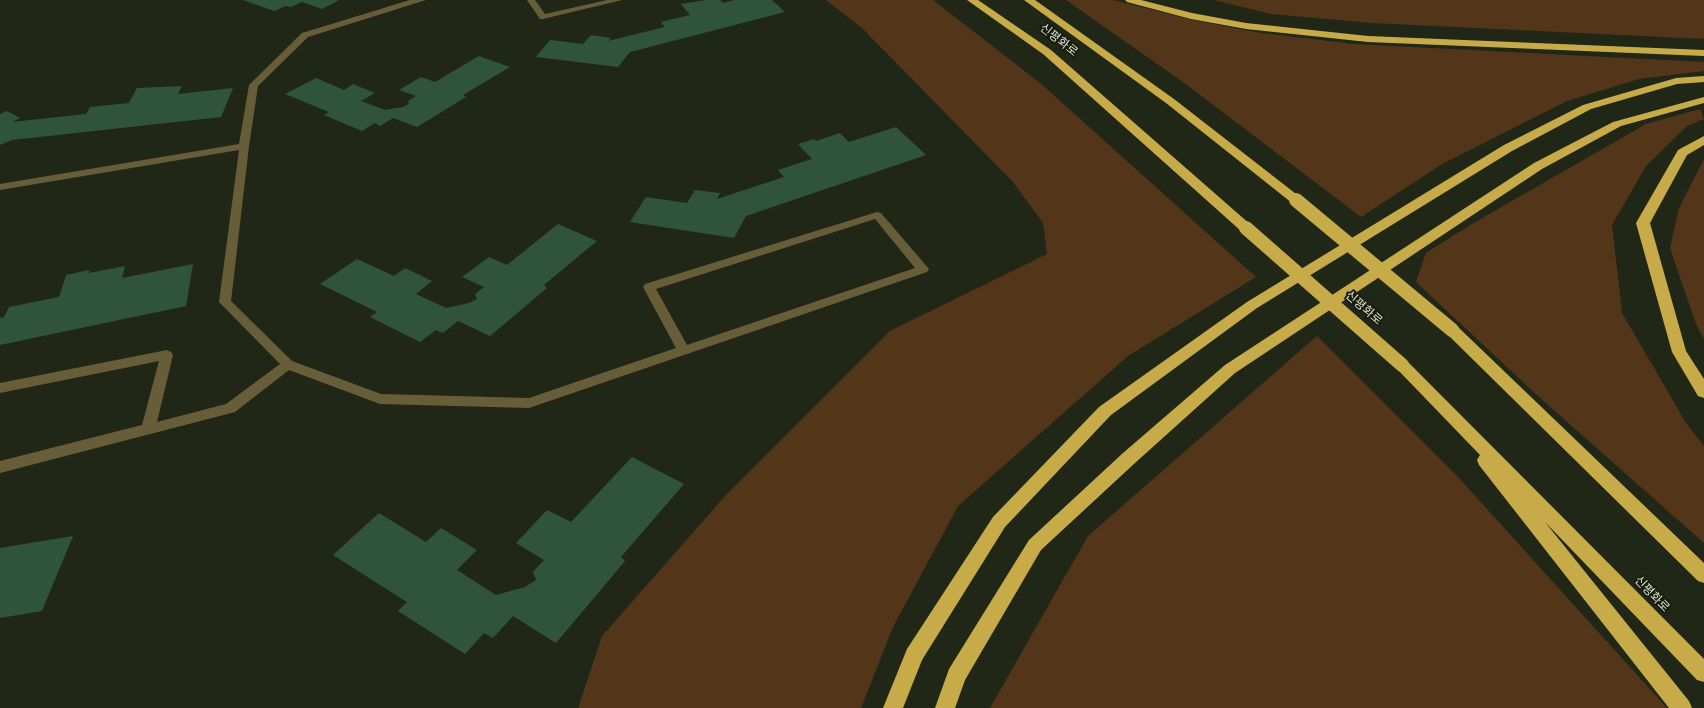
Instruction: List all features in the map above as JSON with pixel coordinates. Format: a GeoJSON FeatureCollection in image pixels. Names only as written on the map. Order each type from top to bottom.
{"type":"FeatureCollection","features":[{"type":"Feature","properties":{"kind":"highway","name":"신평화로"},"geometry":{"type":"LineString","coordinates":[[972,0],[1047,52],[1402,365],[1431,392],[1704,672]]}},
{"type":"Feature","properties":{"kind":"highway","name":"신평화로"},"geometry":{"type":"LineString","coordinates":[[1029,0],[1170,100],[1296,200],[1452,330],[1704,575]]}},
{"type":"Feature","properties":{"kind":"highway"},"geometry":{"type":"LineString","coordinates":[[1130,0],[1191,16],[1246,26],[1359,38],[1704,53]]}},
{"type":"Feature","properties":{"kind":"highway"},"geometry":{"type":"LineString","coordinates":[[893,708],[914,655],[999,522],[1105,411],[1252,306],[1508,148],[1587,107],[1676,81],[1704,79]]}},
{"type":"Feature","properties":{"kind":"highway"},"geometry":{"type":"LineString","coordinates":[[944,708],[956,676],[1036,545],[1129,458],[1230,370],[1538,166],[1617,124],[1704,100]]}},
{"type":"Feature","properties":{"kind":"highway"},"geometry":{"type":"LineString","coordinates":[[1704,140],[1682,153],[1643,223],[1679,352],[1704,392]]}},
{"type":"Feature","properties":{"kind":"highway"},"geometry":{"type":"LineString","coordinates":[[1431,392],[1682,708]]}},
{"type":"Feature","properties":{"kind":"lane"},"geometry":{"type":"LineString","coordinates":[[422,0],[402,4],[305,35],[254,85],[244,146],[225,302],[288,364],[380,399],[529,403],[923,268],[877,215],[649,287],[683,349]]}},
{"type":"Feature","properties":{"kind":"lane"},"geometry":{"type":"LineString","coordinates":[[531,0],[543,18],[618,0]]}},
{"type":"Feature","properties":{"kind":"lane"},"geometry":{"type":"LineString","coordinates":[[0,187],[244,146]]}},
{"type":"Feature","properties":{"kind":"lane"},"geometry":{"type":"LineString","coordinates":[[0,388],[166,355],[148,429]]}},
{"type":"Feature","properties":{"kind":"lane"},"geometry":{"type":"LineString","coordinates":[[0,467],[230,408],[288,364]]}},
{"type":"Feature","properties":{"kind":"shaded area"},"geometry":{"type":"Polygon","coordinates":[[[826,0],[933,0],[1040,83],[1256,277],[1128,356],[958,506],[893,627],[861,708],[578,708],[602,636],[726,495],[890,331],[1047,254],[1043,223],[1013,182],[862,28],[826,0]]]}},
{"type":"Feature","properties":{"kind":"shaded area"},"geometry":{"type":"Polygon","coordinates":[[[1066,0],[1113,0],[1197,21],[1261,33],[1354,44],[1704,62],[1704,71],[1639,79],[1567,101],[1442,164],[1361,217],[1183,82],[1066,0]]]}},
{"type":"Feature","properties":{"kind":"shaded area"},"geometry":{"type":"Polygon","coordinates":[[[1214,0],[1704,0],[1704,39],[1373,23],[1271,14],[1214,0]]]}},
{"type":"Feature","properties":{"kind":"shaded area"},"geometry":{"type":"Polygon","coordinates":[[[1700,109],[1704,119],[1687,126],[1646,166],[1612,225],[1622,313],[1686,423],[1704,446],[1704,543],[1538,396],[1416,282],[1426,253],[1472,224],[1646,124],[1700,109]]]}},
{"type":"Feature","properties":{"kind":"shaded area"},"geometry":{"type":"Polygon","coordinates":[[[1704,159],[1704,339],[1696,324],[1670,248],[1679,208],[1704,159]]]}},
{"type":"Feature","properties":{"kind":"shaded area"},"geometry":{"type":"Polygon","coordinates":[[[1317,336],[1458,477],[1667,708],[990,708],[1088,536],[1317,336]]]}},
{"type":"Feature","properties":{"kind":"building"},"geometry":{"type":"Polygon","coordinates":[[[243,0],[339,0],[322,9],[302,2],[274,11],[243,0]]]}},
{"type":"Feature","properties":{"kind":"building"},"geometry":{"type":"Polygon","coordinates":[[[720,0],[723,3],[735,0],[772,0],[785,12],[630,52],[618,67],[536,57],[550,40],[583,44],[591,35],[611,38],[608,41],[665,27],[661,22],[690,15],[681,4],[720,0]]]}},
{"type":"Feature","properties":{"kind":"building"},"geometry":{"type":"Polygon","coordinates":[[[479,56],[510,67],[463,95],[466,97],[417,127],[393,118],[380,126],[375,123],[362,131],[324,115],[329,112],[285,94],[316,78],[344,90],[353,84],[375,93],[361,101],[385,110],[403,107],[409,104],[408,101],[416,96],[399,90],[421,77],[435,82],[479,56]]]}},
{"type":"Feature","properties":{"kind":"building"},"geometry":{"type":"Polygon","coordinates":[[[182,86],[178,94],[233,88],[221,117],[12,140],[0,145],[0,114],[7,111],[20,118],[12,122],[86,114],[90,107],[129,103],[137,88],[182,86]]]}},
{"type":"Feature","properties":{"kind":"building"},"geometry":{"type":"Polygon","coordinates":[[[896,127],[926,155],[746,216],[734,238],[630,222],[646,197],[687,203],[695,190],[720,193],[717,199],[784,177],[778,170],[812,159],[798,144],[814,139],[816,141],[840,133],[849,142],[896,127]]]}},
{"type":"Feature","properties":{"kind":"building"},"geometry":{"type":"Polygon","coordinates":[[[558,224],[597,241],[544,285],[547,288],[490,336],[458,321],[443,333],[436,330],[420,342],[370,317],[377,312],[320,284],[357,259],[394,276],[405,268],[432,281],[416,294],[446,308],[469,303],[477,299],[475,294],[484,287],[462,277],[489,257],[507,265],[558,224]]]}},
{"type":"Feature","properties":{"kind":"building"},"geometry":{"type":"Polygon","coordinates":[[[193,264],[186,306],[0,345],[0,318],[4,317],[9,307],[59,297],[66,275],[125,266],[122,278],[193,264]]]}},
{"type":"Feature","properties":{"kind":"building"},"geometry":{"type":"Polygon","coordinates":[[[632,457],[684,484],[621,557],[625,561],[556,643],[513,616],[493,638],[484,633],[465,654],[398,611],[407,602],[333,555],[379,513],[426,542],[441,528],[477,550],[457,570],[496,595],[525,587],[536,580],[533,572],[544,560],[516,543],[547,510],[571,522],[632,457]]]}},
{"type":"Feature","properties":{"kind":"building"},"geometry":{"type":"Polygon","coordinates":[[[73,536],[42,611],[0,618],[0,548],[73,536]]]}}]}
